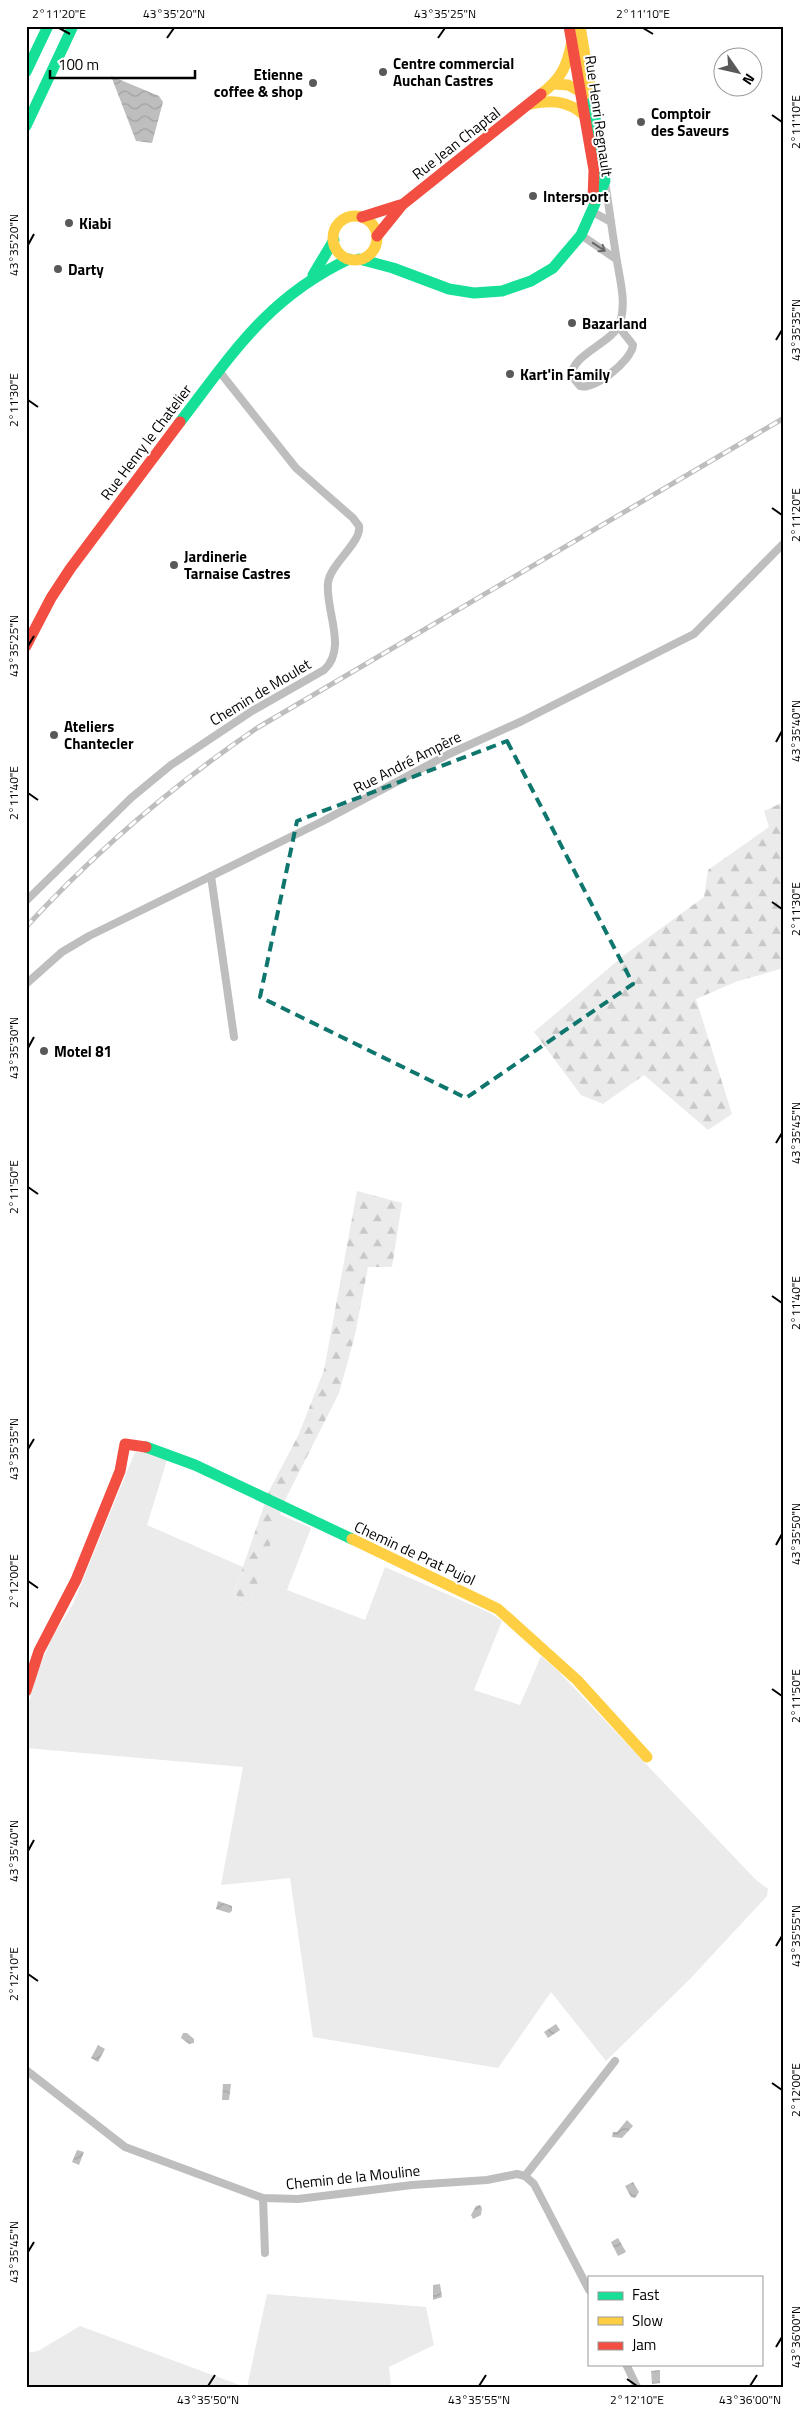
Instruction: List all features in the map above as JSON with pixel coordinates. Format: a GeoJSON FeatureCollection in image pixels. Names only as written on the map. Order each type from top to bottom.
{"type":"FeatureCollection","features":[{"type":"Feature","properties":{"kind":"street"},"geometry":{"type":"LineString","coordinates":[[26,72],[48,26]]}},
{"type":"Feature","properties":{"kind":"street"},"geometry":{"type":"LineString","coordinates":[[26,126],[73,26]]}},
{"type":"Feature","properties":{"kind":"street","name":"Rue Henri Regnault"},"geometry":{"type":"LineString","coordinates":[[569,26],[584,91],[592,103],[605,181],[622,294],[622,314],[619,327]]}},
{"type":"Feature","properties":{"kind":"street","name":"Rue Henri Regnault"},"geometry":{"type":"LineString","coordinates":[[580,26],[584,115],[594,170],[591,211]]}},
{"type":"Feature","properties":{"kind":"street","name":"Rue Jean Chaptal"},"geometry":{"type":"LineString","coordinates":[[377,240],[402,205],[554,84],[567,65],[572,41]]}},
{"type":"Feature","properties":{"kind":"street"},"geometry":{"type":"LineString","coordinates":[[554,84],[568,85],[584,91]]}},
{"type":"Feature","properties":{"kind":"street"},"geometry":{"type":"LineString","coordinates":[[568,103],[584,91]]}},
{"type":"Feature","properties":{"kind":"street"},"geometry":{"type":"LineString","coordinates":[[528,104],[552,101],[568,103],[584,115]]}},
{"type":"Feature","properties":{"kind":"street","name":"Rue Henri Regnault"},"geometry":{"type":"LineString","coordinates":[[354,259],[393,268],[449,289],[474,293],[502,291],[531,281],[553,268],[581,235],[605,181]]}},
{"type":"Feature","properties":{"kind":"street","name":"Rue Jean Chaptal"},"geometry":{"type":"LineString","coordinates":[[362,217],[402,205]]}},
{"type":"Feature","properties":{"kind":"street"},"geometry":{"type":"LineString","coordinates":[[591,211],[611,222]]}},
{"type":"Feature","properties":{"kind":"street"},"geometry":{"type":"LineString","coordinates":[[377,240],[370,254],[354,259],[337,251],[334,240],[335,230],[342,220],[356,216],[362,217],[372,224],[377,240],[393,268]]}},
{"type":"Feature","properties":{"kind":"street"},"geometry":{"type":"LineString","coordinates":[[581,235],[616,259]]}},
{"type":"Feature","properties":{"kind":"street","name":"Rue Henry le Chatelier"},"geometry":{"type":"LineString","coordinates":[[313,275],[334,240]]}},
{"type":"Feature","properties":{"kind":"street","name":"Rue Henry le Chatelier"},"geometry":{"type":"LineString","coordinates":[[26,646],[51,598],[70,569],[219,371],[265,314],[313,275],[354,259]]}},
{"type":"Feature","properties":{"kind":"street"},"geometry":{"type":"LineString","coordinates":[[619,327],[633,345],[630,356],[596,384],[588,387],[580,386],[572,376],[576,364],[619,327]]}},
{"type":"Feature","properties":{"kind":"street","name":"Chemin de Moulet"},"geometry":{"type":"LineString","coordinates":[[26,901],[131,798],[157,776],[222,729],[324,670],[333,658],[334,643],[328,595],[329,579],[358,533],[359,526],[354,518],[296,468],[219,371]]}},
{"type":"Feature","properties":{"kind":"street","name":"Rue André Ampère"},"geometry":{"type":"LineString","coordinates":[[26,984],[48,963],[75,943],[323,821],[449,754],[522,721],[694,634],[784,542]]}},
{"type":"Feature","properties":{"kind":"street"},"geometry":{"type":"LineString","coordinates":[[211,876],[234,1037]]}},
{"type":"Feature","properties":{"kind":"street","name":"Chemin de Prat Pujol"},"geometry":{"type":"LineString","coordinates":[[26,1691],[39,1651],[76,1580],[110,1497],[120,1471],[125,1444],[151,1448],[195,1465],[408,1568],[486,1602],[507,1616],[556,1660],[647,1757]]}},
{"type":"Feature","properties":{"kind":"street"},"geometry":{"type":"LineString","coordinates":[[588,2288],[534,2184],[526,2176],[615,2062]]}},
{"type":"Feature","properties":{"kind":"street","name":"Chemin de la Mouline"},"geometry":{"type":"LineString","coordinates":[[26,2070],[125,2147],[263,2198],[298,2199],[412,2185],[487,2180],[517,2174],[526,2176]]}},
{"type":"Feature","properties":{"kind":"street"},"geometry":{"type":"LineString","coordinates":[[263,2198],[265,2253]]}},
{"type":"Feature","properties":{"kind":"street"},"geometry":{"type":"LineString","coordinates":[[627,2366],[637,2387]]}},
{"type":"Feature","properties":{"kind":"highlighted area"},"geometry":{"type":"Polygon","coordinates":[[[507,741],[633,984],[466,1098],[260,997],[297,821],[507,741]]]}},
{"type":"Feature","properties":{"kind":"green space"},"geometry":{"type":"Polygon","coordinates":[[[784,802],[784,968],[738,981],[696,999],[732,1114],[708,1130],[644,1075],[603,1104],[581,1095],[534,1032],[623,956],[704,897],[708,870],[769,827],[764,811],[784,802]]]}},
{"type":"Feature","properties":{"kind":"green space"},"geometry":{"type":"Polygon","coordinates":[[[357,1191],[402,1203],[392,1267],[368,1267],[355,1335],[339,1393],[284,1502],[255,1591],[247,1605],[234,1593],[269,1491],[298,1436],[324,1370],[357,1191]]]}},
{"type":"Feature","properties":{"kind":"green space"},"geometry":{"type":"Polygon","coordinates":[[[135,1452],[146,1452],[167,1460],[147,1525],[243,1567],[234,1593],[247,1605],[255,1591],[279,1514],[311,1528],[287,1590],[365,1620],[385,1567],[490,1613],[502,1621],[474,1690],[520,1705],[541,1656],[558,1671],[755,1879],[768,1889],[767,1896],[690,1979],[606,2061],[551,1992],[498,2068],[313,2037],[290,1878],[221,1885],[243,1767],[26,1748],[26,1714],[37,1672],[53,1636],[73,1604],[135,1452]]]}},
{"type":"Feature","properties":{"kind":"green space"},"geometry":{"type":"Polygon","coordinates":[[[267,2294],[426,2307],[434,2345],[389,2367],[391,2387],[247,2387],[267,2294]]]}},
{"type":"Feature","properties":{"kind":"green space"},"geometry":{"type":"Polygon","coordinates":[[[80,2326],[245,2387],[26,2387],[26,2353],[38,2351],[80,2326]]]}},
{"type":"Feature","properties":{"kind":"water"},"geometry":{"type":"Polygon","coordinates":[[[111,76],[159,96],[163,102],[152,143],[136,141],[111,76]]]}},
{"type":"Feature","properties":{"kind":"water"},"geometry":{"type":"Polygon","coordinates":[[[218,1901],[232,1906],[232,1911],[229,1913],[216,1909],[218,1901]]]}},
{"type":"Feature","properties":{"kind":"water"},"geometry":{"type":"Polygon","coordinates":[[[556,2024],[560,2030],[548,2038],[544,2032],[556,2024]]]}},
{"type":"Feature","properties":{"kind":"water"},"geometry":{"type":"Polygon","coordinates":[[[183,2033],[187,2033],[194,2039],[194,2043],[189,2044],[181,2038],[183,2033]]]}},
{"type":"Feature","properties":{"kind":"water"},"geometry":{"type":"Polygon","coordinates":[[[98,2045],[105,2049],[98,2062],[91,2058],[98,2045]]]}},
{"type":"Feature","properties":{"kind":"water"},"geometry":{"type":"Polygon","coordinates":[[[223,2084],[231,2084],[229,2100],[222,2100],[223,2084]]]}},
{"type":"Feature","properties":{"kind":"water"},"geometry":{"type":"Polygon","coordinates":[[[627,2120],[633,2126],[622,2138],[612,2137],[613,2132],[617,2132],[627,2120]]]}},
{"type":"Feature","properties":{"kind":"water"},"geometry":{"type":"Polygon","coordinates":[[[77,2150],[84,2152],[79,2165],[72,2162],[77,2150]]]}},
{"type":"Feature","properties":{"kind":"water"},"geometry":{"type":"Polygon","coordinates":[[[633,2182],[639,2192],[635,2198],[631,2197],[625,2186],[633,2182]]]}},
{"type":"Feature","properties":{"kind":"water"},"geometry":{"type":"Polygon","coordinates":[[[480,2205],[482,2208],[481,2215],[473,2219],[471,2215],[476,2206],[480,2205]]]}},
{"type":"Feature","properties":{"kind":"water"},"geometry":{"type":"Polygon","coordinates":[[[618,2238],[626,2252],[618,2256],[611,2242],[618,2238]]]}},
{"type":"Feature","properties":{"kind":"water"},"geometry":{"type":"Polygon","coordinates":[[[440,2284],[442,2297],[433,2300],[433,2285],[440,2284]]]}},
{"type":"Feature","properties":{"kind":"water"},"geometry":{"type":"Polygon","coordinates":[[[660,2370],[660,2383],[652,2384],[651,2371],[660,2370]]]}},
{"type":"Feature","properties":{"kind":"railway"},"geometry":{"type":"LineString","coordinates":[[26,927],[107,846],[165,796],[257,728],[784,418]]}},
{"type":"Feature","properties":{"kind":"traffic: fast"},"geometry":{"type":"LineString","coordinates":[[26,72],[48,26]]}},
{"type":"Feature","properties":{"kind":"traffic: fast"},"geometry":{"type":"LineString","coordinates":[[26,126],[73,26]]}},
{"type":"Feature","properties":{"kind":"traffic: fast"},"geometry":{"type":"LineString","coordinates":[[359,259],[393,268],[449,289],[474,293],[502,291],[531,281],[553,268],[581,235],[605,181],[591,92]]}},
{"type":"Feature","properties":{"kind":"traffic: fast"},"geometry":{"type":"LineString","coordinates":[[313,275],[334,240]]}},
{"type":"Feature","properties":{"kind":"traffic: fast"},"geometry":{"type":"LineString","coordinates":[[180,422],[235,350],[273,310],[295,291],[320,274],[349,259]]}},
{"type":"Feature","properties":{"kind":"traffic: fast"},"geometry":{"type":"LineString","coordinates":[[146,1447],[195,1465],[352,1539]]}},
{"type":"Feature","properties":{"kind":"traffic: slow"},"geometry":{"type":"LineString","coordinates":[[580,26],[591,92]]}},
{"type":"Feature","properties":{"kind":"traffic: slow"},"geometry":{"type":"LineString","coordinates":[[541,94],[563,71],[572,41]]}},
{"type":"Feature","properties":{"kind":"traffic: slow"},"geometry":{"type":"LineString","coordinates":[[554,84],[568,85],[585,94]]}},
{"type":"Feature","properties":{"kind":"traffic: slow"},"geometry":{"type":"LineString","coordinates":[[530,104],[558,102],[571,106],[584,115]]}},
{"type":"Feature","properties":{"kind":"traffic: slow"},"geometry":{"type":"LineString","coordinates":[[355,216],[367,220],[373,226],[377,238],[373,250],[367,256],[355,260],[343,256],[337,250],[333,238],[337,226],[343,220],[355,216]]}},
{"type":"Feature","properties":{"kind":"traffic: slow"},"geometry":{"type":"LineString","coordinates":[[352,1539],[498,1609],[577,1680],[647,1757]]}},
{"type":"Feature","properties":{"kind":"traffic: jam"},"geometry":{"type":"LineString","coordinates":[[569,26],[594,170],[593,199]]}},
{"type":"Feature","properties":{"kind":"traffic: jam"},"geometry":{"type":"LineString","coordinates":[[377,236],[402,205],[541,94]]}},
{"type":"Feature","properties":{"kind":"traffic: jam"},"geometry":{"type":"LineString","coordinates":[[362,217],[400,205]]}},
{"type":"Feature","properties":{"kind":"traffic: jam"},"geometry":{"type":"LineString","coordinates":[[26,646],[51,598],[70,569],[180,422]]}},
{"type":"Feature","properties":{"kind":"traffic: jam"},"geometry":{"type":"LineString","coordinates":[[26,1691],[39,1651],[76,1580],[120,1471],[125,1444],[146,1447]]}},
{"type":"Feature","properties":{"kind":"place","name":"Centre commercial Auchan Castres"},"geometry":{"type":"Point","coordinates":[383,72]}},
{"type":"Feature","properties":{"kind":"place","name":"Etienne coffee & shop"},"geometry":{"type":"Point","coordinates":[313,83]}},
{"type":"Feature","properties":{"kind":"place","name":"Comptoir des Saveurs"},"geometry":{"type":"Point","coordinates":[641,122]}},
{"type":"Feature","properties":{"kind":"place","name":"Intersport"},"geometry":{"type":"Point","coordinates":[533,196]}},
{"type":"Feature","properties":{"kind":"place","name":"Kiabi"},"geometry":{"type":"Point","coordinates":[69,223]}},
{"type":"Feature","properties":{"kind":"place","name":"Darty"},"geometry":{"type":"Point","coordinates":[58,269]}},
{"type":"Feature","properties":{"kind":"place","name":"Bazarland"},"geometry":{"type":"Point","coordinates":[572,323]}},
{"type":"Feature","properties":{"kind":"place","name":"Kart'in Family"},"geometry":{"type":"Point","coordinates":[510,374]}},
{"type":"Feature","properties":{"kind":"place","name":"Jardinerie Tarnaise Castres"},"geometry":{"type":"Point","coordinates":[174,565]}},
{"type":"Feature","properties":{"kind":"place","name":"Ateliers Chantecler"},"geometry":{"type":"Point","coordinates":[54,735]}},
{"type":"Feature","properties":{"kind":"place","name":"Motel 81"},"geometry":{"type":"Point","coordinates":[44,1051]}}]}
